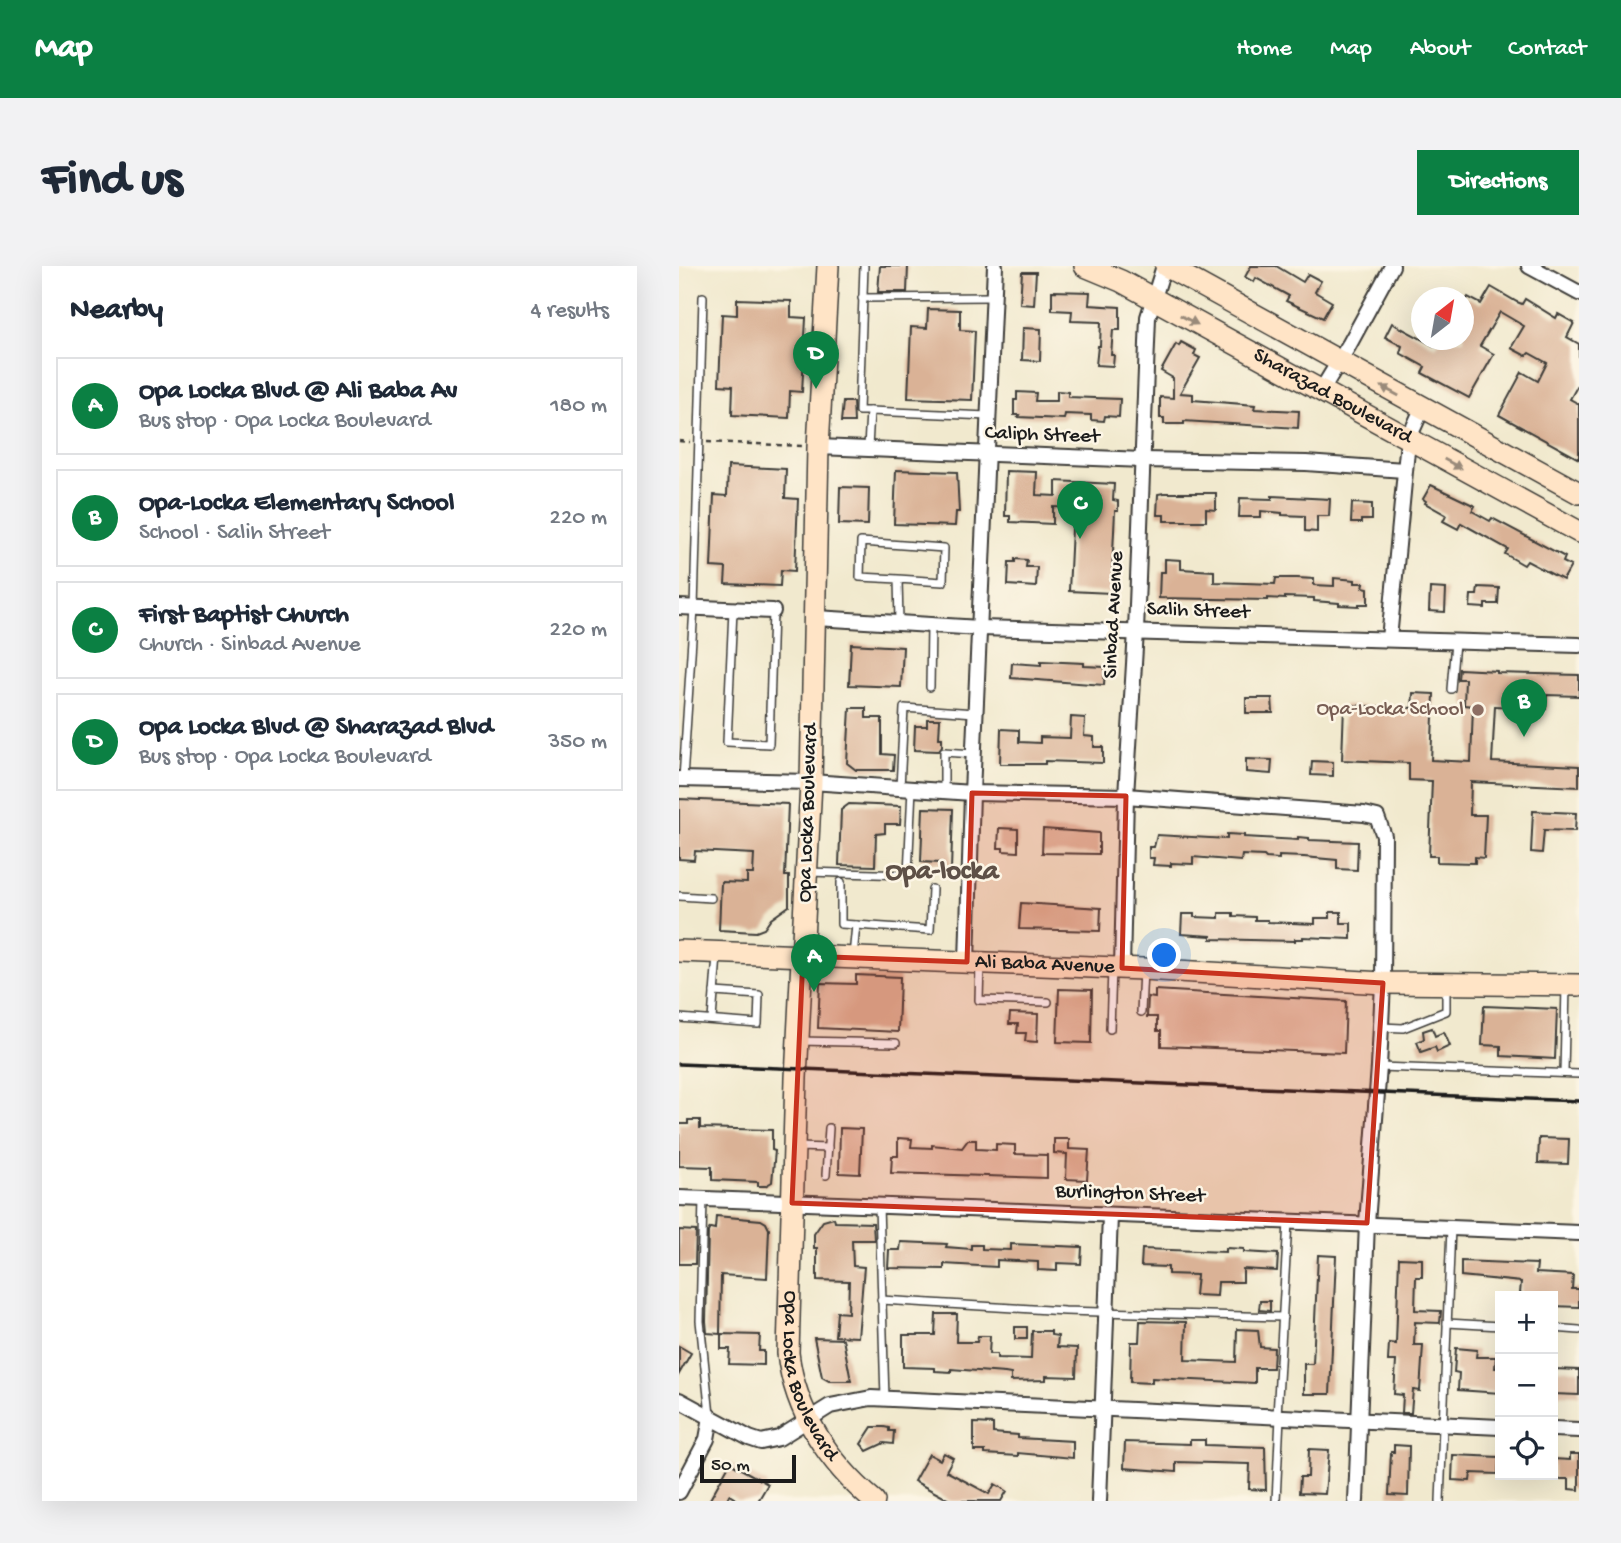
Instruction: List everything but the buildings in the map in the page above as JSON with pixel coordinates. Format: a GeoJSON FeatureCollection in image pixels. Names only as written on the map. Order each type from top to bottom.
{"type":"FeatureCollection","features":[{"type":"Feature","properties":{"kind":"street","name":"Opa Locka Boulevard"},"geometry":{"type":"LineString","coordinates":[[828,266],[818,447],[811,782],[794,1147],[788,1353],[795,1388],[809,1420],[831,1458],[874,1501]]}},
{"type":"Feature","properties":{"kind":"street"},"geometry":{"type":"LineString","coordinates":[[973,963],[972,793],[995,266]]}},
{"type":"Feature","properties":{"kind":"street","name":"Sharazad Boulevard"},"geometry":{"type":"LineString","coordinates":[[1085,266],[1121,281],[1579,532]]}},
{"type":"Feature","properties":{"kind":"street","name":"Sharazad Boulevard"},"geometry":{"type":"LineString","coordinates":[[1165,266],[1579,494]]}},
{"type":"Feature","properties":{"kind":"street","name":"Sinbad Avenue"},"geometry":{"type":"LineString","coordinates":[[1125,969],[1126,796],[1149,317],[1152,300],[1165,266]]}},
{"type":"Feature","properties":{"kind":"street"},"geometry":{"type":"LineString","coordinates":[[1321,391],[1392,266]]}},
{"type":"Feature","properties":{"kind":"street"},"geometry":{"type":"LineString","coordinates":[[1529,266],[1579,293]]}},
{"type":"Feature","properties":{"kind":"street"},"geometry":{"type":"LineString","coordinates":[[1389,639],[1408,440],[1423,409]]}},
{"type":"Feature","properties":{"kind":"street","name":"Caliph Street"},"geometry":{"type":"LineString","coordinates":[[818,447],[987,455],[1306,463],[1404,470]]}},
{"type":"Feature","properties":{"kind":"street"},"geometry":{"type":"LineString","coordinates":[[686,607],[773,611]]}},
{"type":"Feature","properties":{"kind":"street","name":"Salih Street"},"geometry":{"type":"LineString","coordinates":[[815,618],[980,628],[1579,645]]}},
{"type":"Feature","properties":{"kind":"street"},"geometry":{"type":"LineString","coordinates":[[681,779],[811,782],[972,793],[1126,796],[1377,817],[1384,836],[1383,983],[1367,1223],[1356,1501]]}},
{"type":"Feature","properties":{"kind":"street","name":"Ali Baba Avenue"},"geometry":{"type":"LineString","coordinates":[[679,951],[1125,969],[1383,983],[1573,985]]}},
{"type":"Feature","properties":{"kind":"street","name":"Burlington Street"},"geometry":{"type":"LineString","coordinates":[[679,1198],[1579,1233]]}},
{"type":"Feature","properties":{"kind":"street"},"geometry":{"type":"LineString","coordinates":[[1099,1501],[1110,1216]]}},
{"type":"Feature","properties":{"kind":"street"},"geometry":{"type":"LineString","coordinates":[[679,1400],[761,1442],[779,1438],[836,1404],[864,1399],[1495,1427]]}},
{"type":"Feature","properties":{"kind":"street"},"geometry":{"type":"LineString","coordinates":[[679,1492],[707,1439],[711,1417]]}},
{"type":"Feature","properties":{"kind":"street"},"geometry":{"type":"LineString","coordinates":[[1558,1429],[1579,1430]]}},
{"type":"Feature","properties":{"kind":"lane"},"geometry":{"type":"LineString","coordinates":[[865,266],[859,411],[988,416]]}},
{"type":"Feature","properties":{"kind":"lane"},"geometry":{"type":"LineString","coordinates":[[681,779],[686,607],[703,296]]}},
{"type":"Feature","properties":{"kind":"lane"},"geometry":{"type":"LineString","coordinates":[[862,298],[992,298]]}},
{"type":"Feature","properties":{"kind":"lane"},"geometry":{"type":"LineString","coordinates":[[868,449],[870,411]]}},
{"type":"Feature","properties":{"kind":"lane"},"geometry":{"type":"LineString","coordinates":[[861,542],[944,548],[943,582],[898,579],[860,577],[861,542]]}},
{"type":"Feature","properties":{"kind":"lane"},"geometry":{"type":"LineString","coordinates":[[898,579],[899,623]]}},
{"type":"Feature","properties":{"kind":"lane"},"geometry":{"type":"LineString","coordinates":[[733,609],[727,742],[769,744],[773,611]]}},
{"type":"Feature","properties":{"kind":"lane"},"geometry":{"type":"LineString","coordinates":[[930,687],[931,625]]}},
{"type":"Feature","properties":{"kind":"lane"},"geometry":{"type":"LineString","coordinates":[[1451,689],[1455,641]]}},
{"type":"Feature","properties":{"kind":"lane"},"geometry":{"type":"LineString","coordinates":[[807,872],[908,875],[904,708],[976,713]]}},
{"type":"Feature","properties":{"kind":"lane"},"geometry":{"type":"LineString","coordinates":[[944,791],[944,752],[974,754]]}},
{"type":"Feature","properties":{"kind":"lane"},"geometry":{"type":"LineString","coordinates":[[841,882],[841,924],[930,930],[932,889]]}},
{"type":"Feature","properties":{"kind":"lane"},"geometry":{"type":"LineString","coordinates":[[679,896],[711,898]]}},
{"type":"Feature","properties":{"kind":"lane"},"geometry":{"type":"LineString","coordinates":[[853,958],[856,925]]}},
{"type":"Feature","properties":{"kind":"lane"},"geometry":{"type":"LineString","coordinates":[[712,1019],[717,952]]}},
{"type":"Feature","properties":{"kind":"lane"},"geometry":{"type":"LineString","coordinates":[[973,963],[979,1000],[1048,1002]]}},
{"type":"Feature","properties":{"kind":"lane"},"geometry":{"type":"LineString","coordinates":[[1125,969],[1141,1012]]}},
{"type":"Feature","properties":{"kind":"lane"},"geometry":{"type":"LineString","coordinates":[[1110,1028],[1125,969]]}},
{"type":"Feature","properties":{"kind":"lane"},"geometry":{"type":"LineString","coordinates":[[1381,1027],[1403,1028],[1447,1011],[1446,984]]}},
{"type":"Feature","properties":{"kind":"lane"},"geometry":{"type":"LineString","coordinates":[[1564,1073],[1573,985]]}},
{"type":"Feature","properties":{"kind":"lane"},"geometry":{"type":"LineString","coordinates":[[679,1018],[758,1024],[759,995],[714,992]]}},
{"type":"Feature","properties":{"kind":"lane"},"geometry":{"type":"LineString","coordinates":[[799,1041],[895,1043]]}},
{"type":"Feature","properties":{"kind":"lane"},"geometry":{"type":"LineString","coordinates":[[1379,1067],[1579,1074]]}},
{"type":"Feature","properties":{"kind":"lane"},"geometry":{"type":"LineString","coordinates":[[826,1175],[829,1128]]}},
{"type":"Feature","properties":{"kind":"lane"},"geometry":{"type":"LineString","coordinates":[[794,1147],[828,1148]]}},
{"type":"Feature","properties":{"kind":"lane"},"geometry":{"type":"LineString","coordinates":[[703,1199],[700,1321],[711,1417]]}},
{"type":"Feature","properties":{"kind":"lane"},"geometry":{"type":"LineString","coordinates":[[879,1206],[885,1399]]}},
{"type":"Feature","properties":{"kind":"lane"},"geometry":{"type":"LineString","coordinates":[[1276,1501],[1288,1222]]}},
{"type":"Feature","properties":{"kind":"lane"},"geometry":{"type":"LineString","coordinates":[[1440,1501],[1451,1227]]}},
{"type":"Feature","properties":{"kind":"lane"},"geometry":{"type":"LineString","coordinates":[[881,1300],[1065,1311],[1283,1317]]}},
{"type":"Feature","properties":{"kind":"lane"},"geometry":{"type":"LineString","coordinates":[[1447,1323],[1495,1326]]}},
{"type":"Feature","properties":{"kind":"lane"},"geometry":{"type":"LineString","coordinates":[[1558,1328],[1579,1330]]}},
{"type":"Feature","properties":{"kind":"path"},"geometry":{"type":"LineString","coordinates":[[679,441],[818,447]]}},
{"type":"Feature","properties":{"kind":"highlighted area"},"geometry":{"type":"Polygon","coordinates":[[[972,793],[1126,796],[1122,968],[1383,983],[1367,1223],[792,1203],[803,956],[967,962],[972,793]]]}},
{"type":"Feature","properties":{"kind":"railway"},"geometry":{"type":"LineString","coordinates":[[679,1064],[1579,1101]]}},
{"type":"Feature","properties":{"kind":"place","name":"Opa Locka Blvd @ Sharazad Blvd"},"geometry":{"type":"Point","coordinates":[816,389]}},
{"type":"Feature","properties":{"kind":"place","name":"First Baptist Church"},"geometry":{"type":"Point","coordinates":[1080,539]}},
{"type":"Feature","properties":{"kind":"place","name":"Opa-Locka School"},"geometry":{"type":"Point","coordinates":[1478,710]}},
{"type":"Feature","properties":{"kind":"place","name":"Opa-Locka Elementary School"},"geometry":{"type":"Point","coordinates":[1524,737]}},
{"type":"Feature","properties":{"kind":"place","name":"Opa Locka Blvd @ Ali Baba Av"},"geometry":{"type":"Point","coordinates":[814,992]}},
{"type":"Feature","properties":{"kind":"district","name":"Opa-locka"},"geometry":{"type":"Point","coordinates":[942,872]}}]}
